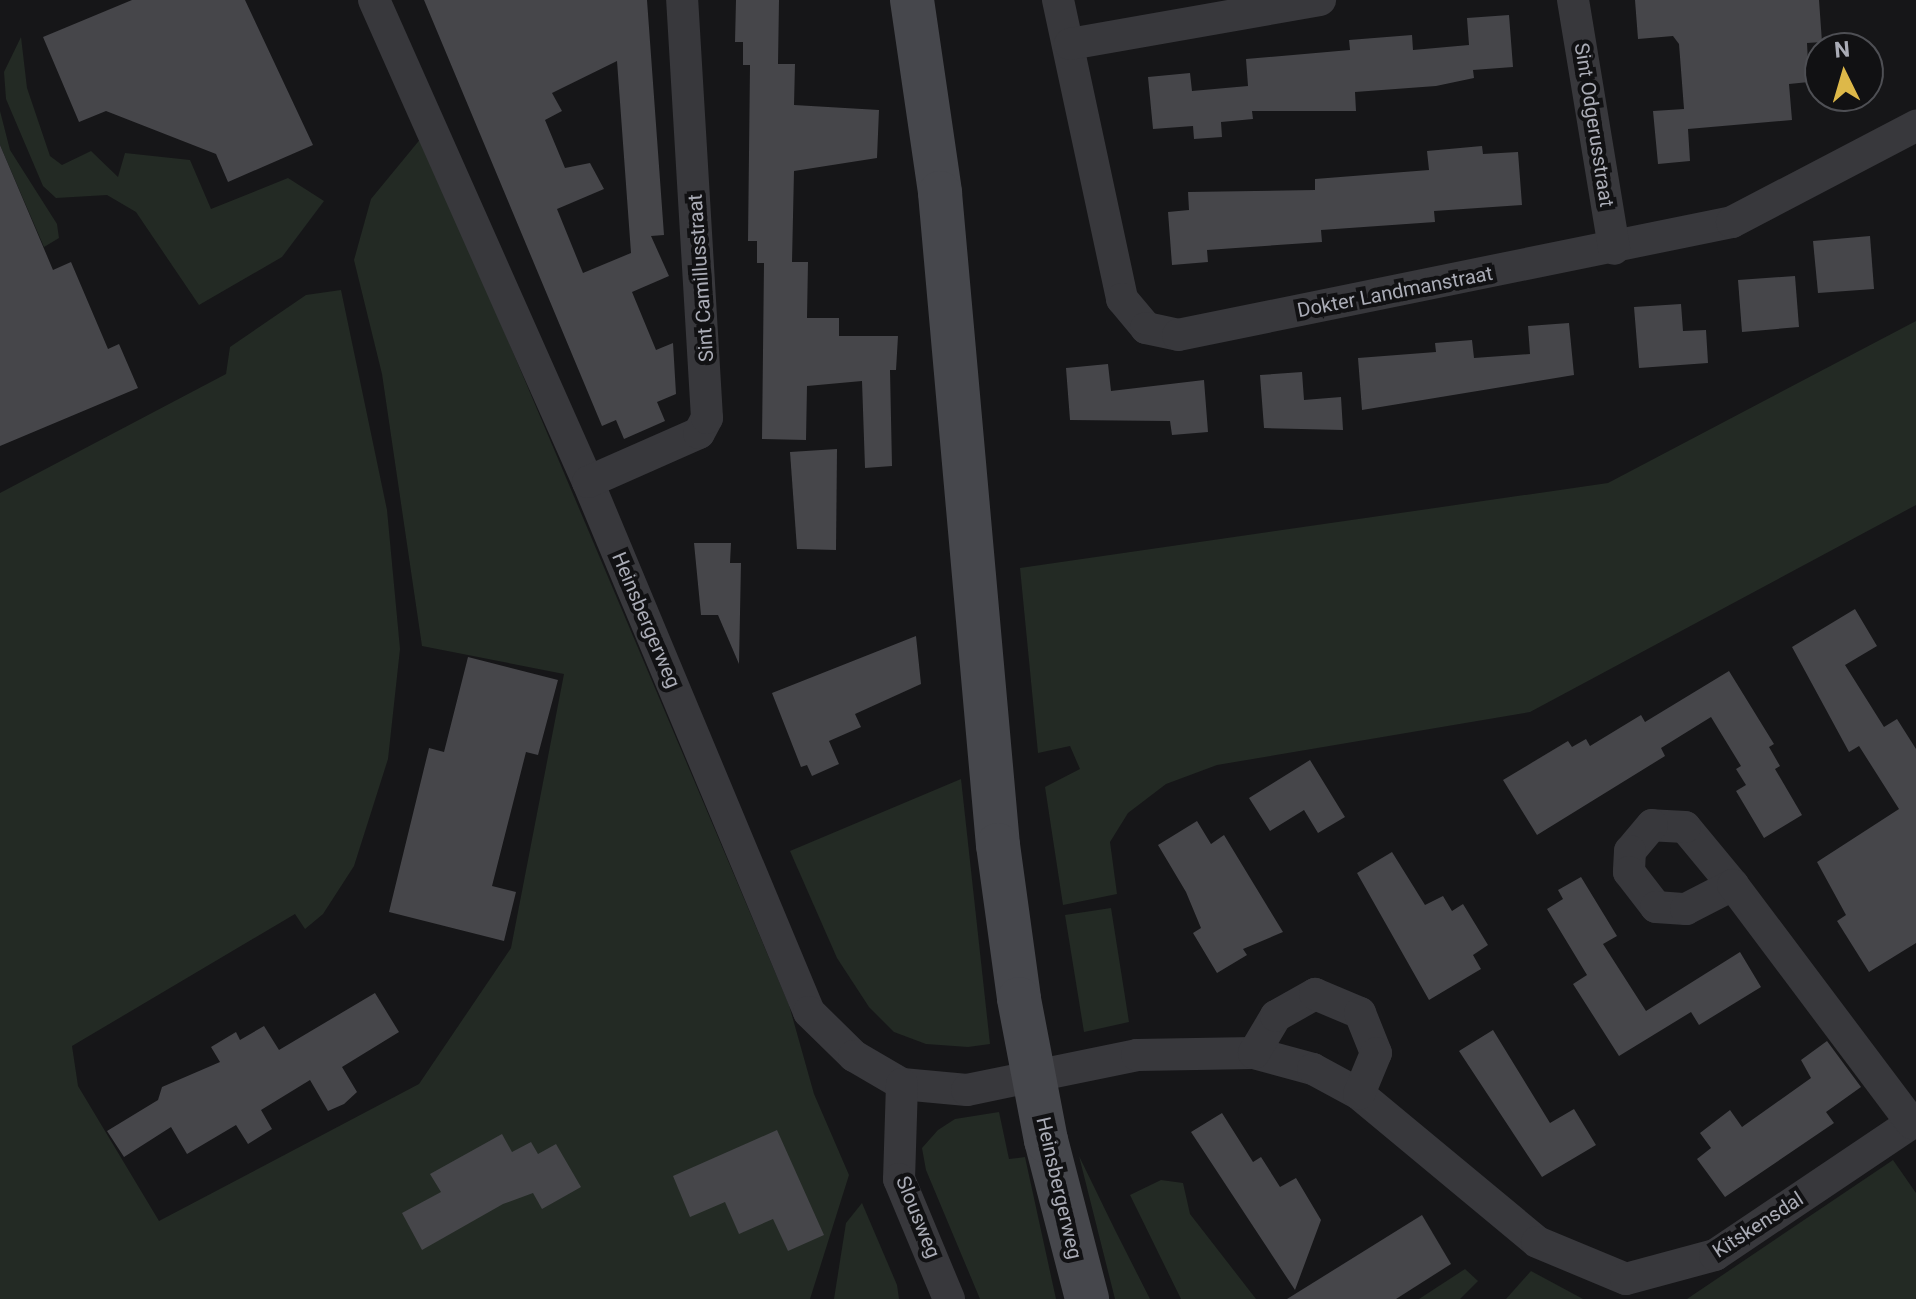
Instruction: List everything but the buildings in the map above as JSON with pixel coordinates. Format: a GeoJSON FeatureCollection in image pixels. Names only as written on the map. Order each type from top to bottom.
{"type":"FeatureCollection","features":[{"type":"Feature","properties":{"kind":"main road","name":"Heinsbergerweg"},"geometry":{"type":"LineString","coordinates":[[912,0],[940,193],[998,845],[1019,999],[1046,1140],[1087,1299]]}},
{"type":"Feature","properties":{"kind":"street","name":"Heinsbergerweg"},"geometry":{"type":"LineString","coordinates":[[374,0],[588,482],[809,1012],[854,1056],[902,1084],[967,1090],[1137,1055]]}},
{"type":"Feature","properties":{"kind":"street","name":"Sint Camillusstraat"},"geometry":{"type":"LineString","coordinates":[[588,482],[699,433],[707,418],[682,0]]}},
{"type":"Feature","properties":{"kind":"street","name":"Dokter Landmanstraat"},"geometry":{"type":"LineString","coordinates":[[1058,0],[1070,44],[1122,299],[1146,328],[1178,335],[1614,249],[1732,222],[1916,126]]}},
{"type":"Feature","properties":{"kind":"street"},"geometry":{"type":"LineString","coordinates":[[1070,44],[1320,0]]}},
{"type":"Feature","properties":{"kind":"street","name":"Sint Odgerusstraat"},"geometry":{"type":"LineString","coordinates":[[1573,0],[1614,249]]}},
{"type":"Feature","properties":{"kind":"street","name":"Kitskensdal"},"geometry":{"type":"LineString","coordinates":[[1137,1055],[1254,1053],[1313,1069],[1359,1094],[1526,1234],[1626,1279],[1715,1255],[1914,1122],[1733,885]]}},
{"type":"Feature","properties":{"kind":"street"},"geometry":{"type":"LineString","coordinates":[[1254,1053],[1276,1016],[1315,994],[1360,1013],[1376,1053],[1359,1094]]}},
{"type":"Feature","properties":{"kind":"street","name":"Slousweg"},"geometry":{"type":"LineString","coordinates":[[902,1084],[899,1179],[949,1299]]}},
{"type":"Feature","properties":{"kind":"shaded area"},"geometry":{"type":"Polygon","coordinates":[[[21,37],[27,88],[50,156],[62,165],[91,151],[118,177],[125,153],[190,160],[211,209],[288,178],[324,201],[282,257],[199,305],[136,212],[107,195],[56,198],[43,186],[6,99],[4,72],[21,37]]]}},
{"type":"Feature","properties":{"kind":"shaded area"},"geometry":{"type":"Polygon","coordinates":[[[0,111],[10,150],[57,224],[59,238],[44,247],[0,145],[0,111]]]}},
{"type":"Feature","properties":{"kind":"shaded area"},"geometry":{"type":"Polygon","coordinates":[[[422,137],[789,1005],[814,1094],[849,1175],[810,1299],[0,1299],[0,493],[226,374],[230,347],[306,295],[341,290],[387,510],[400,649],[388,759],[354,866],[323,914],[305,929],[295,914],[72,1046],[78,1086],[159,1221],[419,1084],[511,948],[564,674],[422,646],[382,374],[354,260],[371,199],[422,137]]]}},
{"type":"Feature","properties":{"kind":"shaded area"},"geometry":{"type":"Polygon","coordinates":[[[1916,321],[1916,505],[1530,712],[1217,765],[1166,784],[1128,813],[1110,842],[1117,894],[1063,905],[1045,787],[1080,769],[1070,746],[1038,753],[1020,568],[1608,483],[1916,321]]]}},
{"type":"Feature","properties":{"kind":"shaded area"},"geometry":{"type":"Polygon","coordinates":[[[961,779],[990,1044],[968,1047],[926,1044],[894,1032],[869,1007],[837,958],[790,851],[961,779]]]}},
{"type":"Feature","properties":{"kind":"shaded area"},"geometry":{"type":"Polygon","coordinates":[[[1111,908],[1129,1022],[1084,1032],[1065,915],[1111,908]]]}},
{"type":"Feature","properties":{"kind":"shaded area"},"geometry":{"type":"Polygon","coordinates":[[[999,1112],[1009,1159],[1025,1157],[1056,1299],[980,1299],[926,1170],[922,1148],[938,1130],[955,1119],[999,1112]]]}},
{"type":"Feature","properties":{"kind":"shaded area"},"geometry":{"type":"Polygon","coordinates":[[[1079,1156],[1115,1230],[1150,1299],[1115,1299],[1079,1156]]]}},
{"type":"Feature","properties":{"kind":"shaded area"},"geometry":{"type":"Polygon","coordinates":[[[1893,1160],[1916,1193],[1916,1299],[1687,1299],[1893,1160]]]}},
{"type":"Feature","properties":{"kind":"shaded area"},"geometry":{"type":"Polygon","coordinates":[[[1161,1180],[1183,1183],[1190,1214],[1256,1299],[1181,1299],[1130,1195],[1161,1180]]]}},
{"type":"Feature","properties":{"kind":"shaded area"},"geometry":{"type":"Polygon","coordinates":[[[862,1203],[897,1285],[899,1299],[834,1299],[846,1223],[862,1203]]]}},
{"type":"Feature","properties":{"kind":"shaded area"},"geometry":{"type":"Polygon","coordinates":[[[1465,1269],[1478,1281],[1460,1299],[1419,1299],[1465,1269]]]}},
{"type":"Feature","properties":{"kind":"shaded area"},"geometry":{"type":"Polygon","coordinates":[[[1531,1271],[1583,1299],[1506,1299],[1531,1271]]]}}]}
